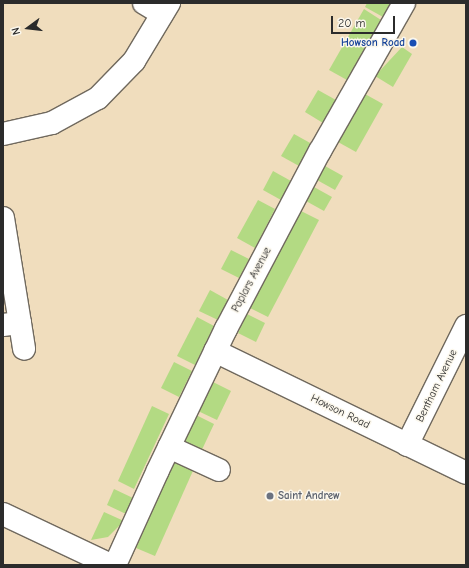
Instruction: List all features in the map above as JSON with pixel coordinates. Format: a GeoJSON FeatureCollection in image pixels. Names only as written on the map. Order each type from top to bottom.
{"type":"FeatureCollection","features":[{"type":"Feature","properties":{"kind":"street","name":"Poplars Avenue"},"geometry":{"type":"LineString","coordinates":[[115,565],[215,351],[320,151],[404,3]]}},
{"type":"Feature","properties":{"kind":"street"},"geometry":{"type":"LineString","coordinates":[[3,134],[52,123],[98,98],[134,61],[158,7]]}},
{"type":"Feature","properties":{"kind":"street"},"geometry":{"type":"LineString","coordinates":[[3,218],[11,324],[24,349]]}},
{"type":"Feature","properties":{"kind":"street","name":"Bentham Avenue"},"geometry":{"type":"LineString","coordinates":[[407,445],[466,326]]}},
{"type":"Feature","properties":{"kind":"street","name":"Howson Road"},"geometry":{"type":"LineString","coordinates":[[215,351],[466,473]]}},
{"type":"Feature","properties":{"kind":"street"},"geometry":{"type":"LineString","coordinates":[[169,447],[219,470]]}},
{"type":"Feature","properties":{"kind":"street"},"geometry":{"type":"LineString","coordinates":[[3,514],[111,565]]}},
{"type":"Feature","properties":{"kind":"green space"},"geometry":{"type":"Polygon","coordinates":[[[367,3],[391,3],[383,17],[365,7],[367,3]]]}},
{"type":"Feature","properties":{"kind":"green space"},"geometry":{"type":"Polygon","coordinates":[[[364,9],[381,20],[347,80],[329,70],[364,9]]]}},
{"type":"Feature","properties":{"kind":"green space"},"geometry":{"type":"Polygon","coordinates":[[[402,47],[412,54],[393,87],[375,76],[402,47]]]}},
{"type":"Feature","properties":{"kind":"green space"},"geometry":{"type":"Polygon","coordinates":[[[318,90],[336,100],[323,123],[305,112],[318,90]]]}},
{"type":"Feature","properties":{"kind":"green space"},"geometry":{"type":"Polygon","coordinates":[[[365,94],[383,104],[356,152],[338,142],[365,94]]]}},
{"type":"Feature","properties":{"kind":"green space"},"geometry":{"type":"Polygon","coordinates":[[[294,134],[312,144],[299,166],[281,156],[294,134]]]}},
{"type":"Feature","properties":{"kind":"green space"},"geometry":{"type":"Polygon","coordinates":[[[325,166],[343,176],[335,190],[317,180],[325,166]]]}},
{"type":"Feature","properties":{"kind":"green space"},"geometry":{"type":"Polygon","coordinates":[[[273,171],[291,181],[281,200],[263,190],[273,171]]]}},
{"type":"Feature","properties":{"kind":"green space"},"geometry":{"type":"Polygon","coordinates":[[[314,187],[332,197],[324,211],[306,201],[314,187]]]}},
{"type":"Feature","properties":{"kind":"green space"},"geometry":{"type":"Polygon","coordinates":[[[258,200],[275,209],[255,248],[237,238],[258,200]]]}},
{"type":"Feature","properties":{"kind":"green space"},"geometry":{"type":"Polygon","coordinates":[[[301,211],[319,220],[268,317],[250,308],[301,211]]]}},
{"type":"Feature","properties":{"kind":"green space"},"geometry":{"type":"Polygon","coordinates":[[[231,250],[249,259],[239,278],[221,269],[231,250]]]}},
{"type":"Feature","properties":{"kind":"green space"},"geometry":{"type":"Polygon","coordinates":[[[210,290],[228,300],[218,320],[199,311],[210,290]]]}},
{"type":"Feature","properties":{"kind":"green space"},"geometry":{"type":"Polygon","coordinates":[[[247,314],[265,323],[256,342],[238,333],[247,314]]]}},
{"type":"Feature","properties":{"kind":"green space"},"geometry":{"type":"Polygon","coordinates":[[[197,317],[214,326],[195,365],[177,356],[197,317]]]}},
{"type":"Feature","properties":{"kind":"green space"},"geometry":{"type":"Polygon","coordinates":[[[174,362],[192,371],[179,397],[161,388],[174,362]]]}},
{"type":"Feature","properties":{"kind":"green space"},"geometry":{"type":"Polygon","coordinates":[[[213,382],[231,391],[217,420],[198,411],[213,382]]]}},
{"type":"Feature","properties":{"kind":"green space"},"geometry":{"type":"Polygon","coordinates":[[[152,406],[169,414],[134,489],[118,481],[152,406]]]}},
{"type":"Feature","properties":{"kind":"green space"},"geometry":{"type":"Polygon","coordinates":[[[196,415],[214,424],[199,456],[188,450],[184,441],[196,415]]]}},
{"type":"Feature","properties":{"kind":"green space"},"geometry":{"type":"Polygon","coordinates":[[[185,460],[196,464],[155,556],[136,548],[174,463],[185,460]]]}},
{"type":"Feature","properties":{"kind":"green space"},"geometry":{"type":"Polygon","coordinates":[[[114,489],[133,498],[126,514],[107,505],[114,489]]]}},
{"type":"Feature","properties":{"kind":"green space"},"geometry":{"type":"Polygon","coordinates":[[[104,512],[124,521],[108,537],[91,540],[104,512]]]}},
{"type":"Feature","properties":{"kind":"place","name":"Howson Road"},"geometry":{"type":"Point","coordinates":[413,43]}},
{"type":"Feature","properties":{"kind":"place","name":"Saint Andrew"},"geometry":{"type":"Point","coordinates":[270,496]}}]}
